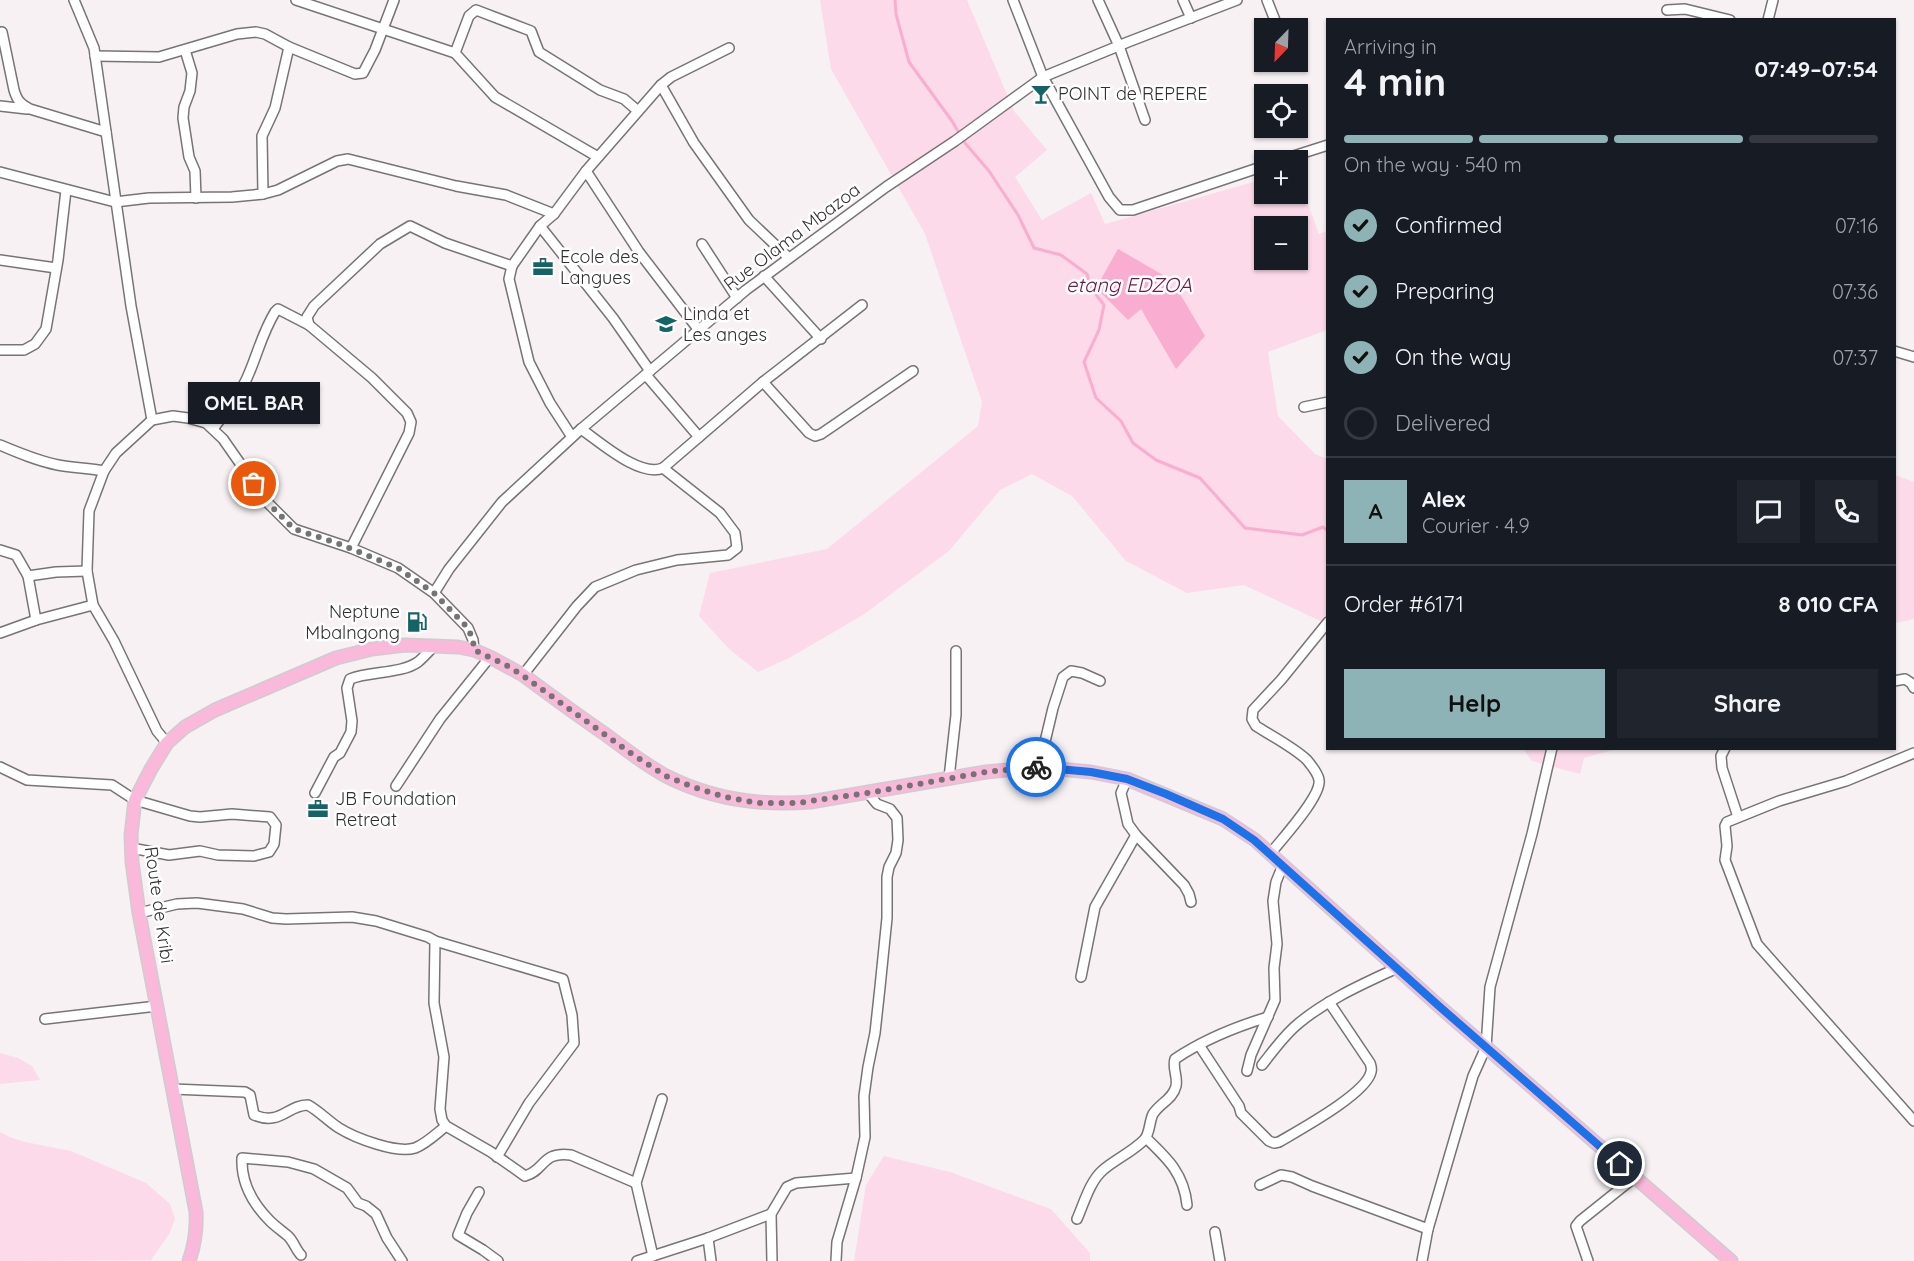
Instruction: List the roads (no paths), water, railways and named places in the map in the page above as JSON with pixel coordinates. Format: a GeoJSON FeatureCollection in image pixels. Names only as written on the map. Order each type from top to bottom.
{"type":"FeatureCollection","features":[{"type":"Feature","properties":{"kind":"main road","name":"Route de Kribi"},"geometry":{"type":"LineString","coordinates":[[189,1261],[197,1230],[196,1212],[139,913],[131,848],[135,800],[167,743],[185,727],[215,710],[336,658],[372,648],[405,645],[435,645],[474,650],[490,657],[522,675],[666,776],[725,797],[767,803],[810,802],[986,772],[1040,767],[1091,772],[1127,779],[1223,819],[1254,840],[1283,865],[1396,968],[1731,1261]]}},
{"type":"Feature","properties":{"kind":"street"},"geometry":{"type":"LineString","coordinates":[[74,0],[94,48],[131,306],[152,420]]}},
{"type":"Feature","properties":{"kind":"street"},"geometry":{"type":"LineString","coordinates":[[296,0],[455,53],[495,97],[598,157]]}},
{"type":"Feature","properties":{"kind":"street"},"geometry":{"type":"LineString","coordinates":[[95,56],[159,57],[237,34],[256,32],[355,74],[363,73],[375,50],[394,0]]}},
{"type":"Feature","properties":{"kind":"street"},"geometry":{"type":"LineString","coordinates":[[1013,0],[1043,77],[1109,197],[1120,210],[1133,210],[1254,169]]}},
{"type":"Feature","properties":{"kind":"street"},"geometry":{"type":"LineString","coordinates":[[1098,0],[1119,46],[1145,120]]}},
{"type":"Feature","properties":{"kind":"street"},"geometry":{"type":"LineString","coordinates":[[1183,0],[1191,18]]}},
{"type":"Feature","properties":{"kind":"street","name":"Rue Olama Mbazoa"},"geometry":{"type":"LineString","coordinates":[[434,593],[449,569],[502,502],[581,429],[764,276],[1043,77],[1237,0]]}},
{"type":"Feature","properties":{"kind":"street"},"geometry":{"type":"LineString","coordinates":[[1267,0],[1274,18]]}},
{"type":"Feature","properties":{"kind":"street"},"geometry":{"type":"LineString","coordinates":[[1768,18],[1773,0]]}},
{"type":"Feature","properties":{"kind":"street"},"geometry":{"type":"LineString","coordinates":[[1667,10],[1685,9],[1722,18]]}},
{"type":"Feature","properties":{"kind":"street"},"geometry":{"type":"LineString","coordinates":[[455,53],[469,16],[476,10],[531,32],[539,52],[600,90],[624,99],[638,111]]}},
{"type":"Feature","properties":{"kind":"street"},"geometry":{"type":"LineString","coordinates":[[3,32],[17,99],[21,105],[30,110]]}},
{"type":"Feature","properties":{"kind":"street"},"geometry":{"type":"LineString","coordinates":[[263,194],[262,135],[275,108],[289,47]]}},
{"type":"Feature","properties":{"kind":"street"},"geometry":{"type":"LineString","coordinates":[[572,437],[550,403],[530,362],[509,279],[512,266],[540,226],[554,214],[586,171],[661,85],[671,77],[729,48]]}},
{"type":"Feature","properties":{"kind":"street"},"geometry":{"type":"LineString","coordinates":[[185,50],[192,73],[183,118],[189,157],[195,171],[196,198]]}},
{"type":"Feature","properties":{"kind":"street"},"geometry":{"type":"LineString","coordinates":[[661,85],[694,143],[749,220],[789,258]]}},
{"type":"Feature","properties":{"kind":"street"},"geometry":{"type":"LineString","coordinates":[[0,106],[30,110],[106,132]]}},
{"type":"Feature","properties":{"kind":"street"},"geometry":{"type":"LineString","coordinates":[[1308,151],[1326,146]]}},
{"type":"Feature","properties":{"kind":"street"},"geometry":{"type":"LineString","coordinates":[[0,172],[115,202],[149,198],[263,194],[278,190],[338,161],[348,159],[456,186],[506,195],[554,214]]}},
{"type":"Feature","properties":{"kind":"street"},"geometry":{"type":"LineString","coordinates":[[586,171],[639,252],[698,329]]}},
{"type":"Feature","properties":{"kind":"street"},"geometry":{"type":"LineString","coordinates":[[0,350],[24,350],[42,338],[46,329],[66,190]]}},
{"type":"Feature","properties":{"kind":"street"},"geometry":{"type":"LineString","coordinates":[[309,325],[307,316],[314,306],[380,244],[410,226],[445,243],[512,266]]}},
{"type":"Feature","properties":{"kind":"street"},"geometry":{"type":"LineString","coordinates":[[540,226],[613,318],[648,373],[699,437]]}},
{"type":"Feature","properties":{"kind":"street"},"geometry":{"type":"LineString","coordinates":[[702,244],[736,298]]}},
{"type":"Feature","properties":{"kind":"street"},"geometry":{"type":"LineString","coordinates":[[0,260],[56,268]]}},
{"type":"Feature","properties":{"kind":"street"},"geometry":{"type":"LineString","coordinates":[[764,276],[820,339]]}},
{"type":"Feature","properties":{"kind":"street"},"geometry":{"type":"LineString","coordinates":[[581,429],[633,464],[647,470],[657,471],[763,382],[862,305]]}},
{"type":"Feature","properties":{"kind":"street"},"geometry":{"type":"LineString","coordinates":[[213,429],[236,399],[246,380],[260,342],[274,312],[278,309],[309,325],[372,378],[407,413],[411,422],[409,433],[351,548]]}},
{"type":"Feature","properties":{"kind":"street"},"geometry":{"type":"LineString","coordinates":[[1896,352],[1914,357]]}},
{"type":"Feature","properties":{"kind":"street"},"geometry":{"type":"LineString","coordinates":[[763,382],[809,433],[815,436],[913,371]]}},
{"type":"Feature","properties":{"kind":"street"},"geometry":{"type":"LineString","coordinates":[[1304,407],[1326,402]]}},
{"type":"Feature","properties":{"kind":"street"},"geometry":{"type":"LineString","coordinates":[[167,743],[157,730],[114,641],[93,605],[87,571],[89,511],[104,471],[116,453],[152,420],[173,416],[206,423],[229,448],[267,502],[294,529],[351,548],[398,568],[434,593],[468,628],[474,650]]}},
{"type":"Feature","properties":{"kind":"street"},"geometry":{"type":"LineString","coordinates":[[0,445],[37,460],[104,471]]}},
{"type":"Feature","properties":{"kind":"street"},"geometry":{"type":"LineString","coordinates":[[522,675],[577,606],[596,587],[636,570],[677,560],[728,555],[737,548],[735,533],[720,513],[663,468]]}},
{"type":"Feature","properties":{"kind":"street"},"geometry":{"type":"LineString","coordinates":[[0,550],[16,555],[28,576],[36,620]]}},
{"type":"Feature","properties":{"kind":"street"},"geometry":{"type":"LineString","coordinates":[[28,576],[87,571]]}},
{"type":"Feature","properties":{"kind":"street"},"geometry":{"type":"LineString","coordinates":[[0,633],[36,620],[93,605]]}},
{"type":"Feature","properties":{"kind":"street"},"geometry":{"type":"LineString","coordinates":[[1270,854],[1306,809],[1316,794],[1320,782],[1315,770],[1306,759],[1256,726],[1251,719],[1253,710],[1281,680],[1326,624]]}},
{"type":"Feature","properties":{"kind":"street"},"geometry":{"type":"LineString","coordinates":[[315,793],[351,732],[352,721],[347,688],[350,679],[360,675],[404,668],[417,663],[435,645]]}},
{"type":"Feature","properties":{"kind":"street"},"geometry":{"type":"LineString","coordinates":[[949,778],[956,715],[956,651]]}},
{"type":"Feature","properties":{"kind":"street"},"geometry":{"type":"LineString","coordinates":[[396,786],[440,719],[490,657]]}},
{"type":"Feature","properties":{"kind":"street"},"geometry":{"type":"LineString","coordinates":[[1040,767],[1053,708],[1063,677],[1071,671],[1100,681]]}},
{"type":"Feature","properties":{"kind":"street"},"geometry":{"type":"LineString","coordinates":[[1896,681],[1905,679],[1914,688]]}},
{"type":"Feature","properties":{"kind":"street"},"geometry":{"type":"LineString","coordinates":[[1422,1261],[1428,1229],[1473,1076],[1486,1047],[1490,987],[1532,834],[1552,750]]}},
{"type":"Feature","properties":{"kind":"street"},"geometry":{"type":"LineString","coordinates":[[1724,750],[1721,756],[1722,768],[1738,817]]}},
{"type":"Feature","properties":{"kind":"street"},"geometry":{"type":"LineString","coordinates":[[1914,753],[1846,781],[1779,801],[1726,823],[1725,860],[1739,902],[1757,944],[1914,1121]]}},
{"type":"Feature","properties":{"kind":"street"},"geometry":{"type":"LineString","coordinates":[[0,767],[27,780],[106,784],[118,788],[135,800],[190,816],[200,818],[232,814],[270,817],[276,825],[274,844],[269,852],[254,856],[218,855],[200,851],[169,855],[131,848]]}},
{"type":"Feature","properties":{"kind":"street"},"geometry":{"type":"LineString","coordinates":[[1127,779],[1122,798],[1128,824],[1184,885],[1191,902]]}},
{"type":"Feature","properties":{"kind":"street"},"geometry":{"type":"LineString","coordinates":[[836,1261],[837,1242],[856,1178],[865,1137],[864,1096],[880,987],[887,918],[887,877],[898,840],[897,818],[890,809],[876,804],[868,793]]}},
{"type":"Feature","properties":{"kind":"street"},"geometry":{"type":"LineString","coordinates":[[1081,977],[1095,907],[1136,835]]}},
{"type":"Feature","properties":{"kind":"street"},"geometry":{"type":"LineString","coordinates":[[1247,1071],[1251,1055],[1275,1000],[1274,968],[1277,944],[1273,901],[1276,882],[1283,865]]}},
{"type":"Feature","properties":{"kind":"street"},"geometry":{"type":"LineString","coordinates":[[139,913],[177,903],[197,903],[243,909],[279,918],[352,918],[376,921],[563,979],[572,1015],[574,1044],[529,1103],[497,1157]]}},
{"type":"Feature","properties":{"kind":"street"},"geometry":{"type":"LineString","coordinates":[[435,941],[434,1003],[444,1057],[441,1120],[446,1126],[525,1176],[550,1156],[560,1154],[571,1155],[636,1183]]}},
{"type":"Feature","properties":{"kind":"street"},"geometry":{"type":"LineString","coordinates":[[1262,1065],[1286,1035],[1299,1023],[1329,1002],[1396,968]]}},
{"type":"Feature","properties":{"kind":"street"},"geometry":{"type":"LineString","coordinates":[[1199,1045],[1239,1106],[1241,1113],[1269,1141],[1279,1142],[1316,1121],[1360,1088],[1372,1070],[1370,1063],[1329,1002]]}},
{"type":"Feature","properties":{"kind":"street"},"geometry":{"type":"LineString","coordinates":[[45,1019],[157,1006]]}},
{"type":"Feature","properties":{"kind":"street"},"geometry":{"type":"LineString","coordinates":[[1077,1219],[1101,1171],[1146,1138],[1153,1115],[1170,1097],[1176,1086],[1173,1064],[1175,1059],[1199,1045],[1268,1017]]}},
{"type":"Feature","properties":{"kind":"street"},"geometry":{"type":"LineString","coordinates":[[173,1089],[245,1092],[250,1095],[255,1115],[259,1117],[281,1117],[303,1105],[308,1106],[339,1128],[360,1138],[396,1149],[407,1150],[418,1147],[446,1126]]}},
{"type":"Feature","properties":{"kind":"street"},"geometry":{"type":"LineString","coordinates":[[653,1256],[636,1183],[662,1099]]}},
{"type":"Feature","properties":{"kind":"street"},"geometry":{"type":"LineString","coordinates":[[1146,1138],[1177,1171],[1185,1190],[1187,1205]]}},
{"type":"Feature","properties":{"kind":"street"},"geometry":{"type":"LineString","coordinates":[[302,1255],[287,1236],[265,1215],[246,1189],[241,1172],[242,1158],[288,1162],[314,1169],[347,1188],[358,1203],[376,1214],[387,1238],[402,1261]]}},
{"type":"Feature","properties":{"kind":"street"},"geometry":{"type":"LineString","coordinates":[[1260,1185],[1281,1175],[1292,1177],[1428,1229]]}},
{"type":"Feature","properties":{"kind":"street"},"geometry":{"type":"LineString","coordinates":[[1588,1261],[1576,1226],[1635,1177]]}},
{"type":"Feature","properties":{"kind":"street"},"geometry":{"type":"LineString","coordinates":[[772,1261],[771,1214],[787,1186],[796,1183],[856,1178]]}},
{"type":"Feature","properties":{"kind":"street"},"geometry":{"type":"LineString","coordinates":[[479,1192],[458,1235],[498,1261]]}},
{"type":"Feature","properties":{"kind":"street"},"geometry":{"type":"LineString","coordinates":[[637,1261],[771,1214]]}},
{"type":"Feature","properties":{"kind":"street"},"geometry":{"type":"LineString","coordinates":[[1215,1232],[1220,1261]]}},
{"type":"Feature","properties":{"kind":"street"},"geometry":{"type":"LineString","coordinates":[[708,1238],[711,1261]]}},
{"type":"Feature","properties":{"kind":"water","name":"etang EDZOA"},"geometry":{"type":"Polygon","coordinates":[[[1118,249],[1163,275],[1162,281],[1180,294],[1205,336],[1176,369],[1141,309],[1128,320],[1096,288],[1118,249]]]}},
{"type":"Feature","properties":{"kind":"waterway"},"geometry":{"type":"LineString","coordinates":[[895,0],[896,14],[909,62],[952,121],[965,143],[989,171],[1018,215],[1034,248],[1061,255],[1087,274],[1091,288],[1104,305],[1099,330],[1084,362],[1096,398],[1121,421],[1133,443],[1156,460],[1200,478],[1245,528],[1302,535],[1323,527],[1326,529]]}},
{"type":"Feature","properties":{"kind":"place","name":"POINT de REPERE"},"geometry":{"type":"Point","coordinates":[1041,94]}},
{"type":"Feature","properties":{"kind":"place","name":"Ecole des Langues"},"geometry":{"type":"Point","coordinates":[543,267]}},
{"type":"Feature","properties":{"kind":"place","name":"Linda et Les anges"},"geometry":{"type":"Point","coordinates":[666,324]}},
{"type":"Feature","properties":{"kind":"place","name":"OMEL BAR"},"geometry":{"type":"Point","coordinates":[254,484]}},
{"type":"Feature","properties":{"kind":"place","name":"Neptune Mbalngong"},"geometry":{"type":"Point","coordinates":[417,622]}},
{"type":"Feature","properties":{"kind":"place","name":"JB Foundation Retreat"},"geometry":{"type":"Point","coordinates":[318,809]}}]}
